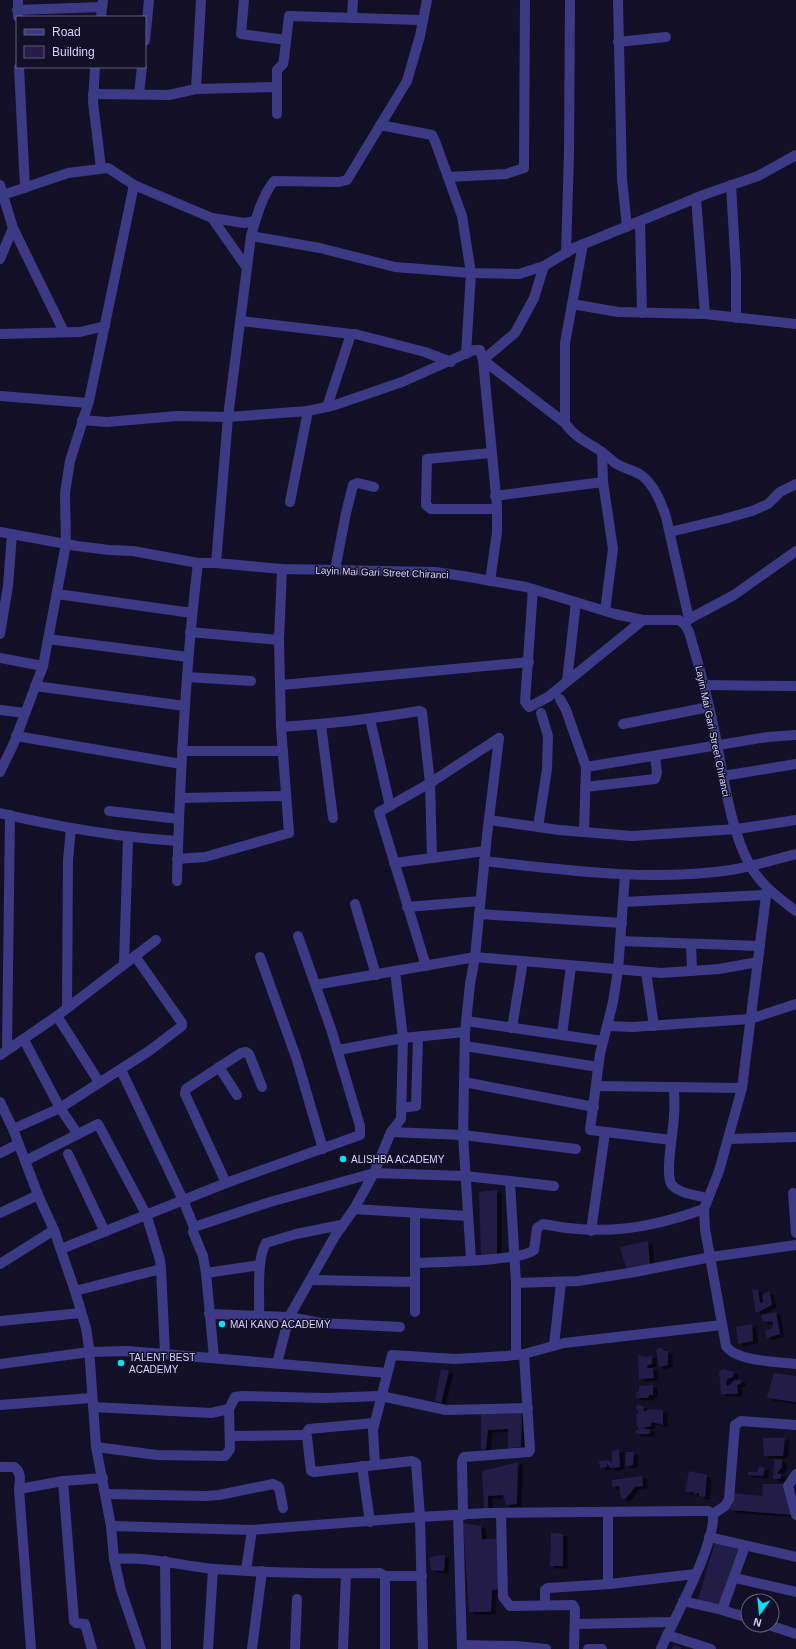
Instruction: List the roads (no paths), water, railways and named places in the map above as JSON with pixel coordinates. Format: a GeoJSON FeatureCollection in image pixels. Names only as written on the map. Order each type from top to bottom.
{"type":"FeatureCollection","features":[{"type":"Feature","properties":{"kind":"street"},"geometry":{"type":"LineString","coordinates":[[146,33],[150,0]]}},
{"type":"Feature","properties":{"kind":"street"},"geometry":{"type":"LineString","coordinates":[[196,89],[201,0]]}},
{"type":"Feature","properties":{"kind":"street"},"geometry":{"type":"LineString","coordinates":[[244,0],[241,34],[286,40]]}},
{"type":"Feature","properties":{"kind":"street"},"geometry":{"type":"LineString","coordinates":[[352,18],[353,0]]}},
{"type":"Feature","properties":{"kind":"street"},"geometry":{"type":"LineString","coordinates":[[216,563],[228,417],[251,236],[255,220],[270,186],[274,181],[339,182],[347,180],[407,80],[420,36],[427,0]]}},
{"type":"Feature","properties":{"kind":"street"},"geometry":{"type":"LineString","coordinates":[[448,177],[506,174],[524,168],[525,0]]}},
{"type":"Feature","properties":{"kind":"street"},"geometry":{"type":"LineString","coordinates":[[566,253],[569,154],[570,0]]}},
{"type":"Feature","properties":{"kind":"street"},"geometry":{"type":"LineString","coordinates":[[618,0],[622,179],[626,227]]}},
{"type":"Feature","properties":{"kind":"street"},"geometry":{"type":"LineString","coordinates":[[18,9],[102,8]]}},
{"type":"Feature","properties":{"kind":"street"},"geometry":{"type":"LineString","coordinates":[[277,114],[277,70],[283,64],[289,16],[422,20]]}},
{"type":"Feature","properties":{"kind":"street"},"geometry":{"type":"LineString","coordinates":[[618,42],[666,37]]}},
{"type":"Feature","properties":{"kind":"street"},"geometry":{"type":"LineString","coordinates":[[19,68],[25,188]]}},
{"type":"Feature","properties":{"kind":"street"},"geometry":{"type":"LineString","coordinates":[[95,68],[93,94],[95,130],[101,168]]}},
{"type":"Feature","properties":{"kind":"street"},"geometry":{"type":"LineString","coordinates":[[139,94],[142,68]]}},
{"type":"Feature","properties":{"kind":"street"},"geometry":{"type":"LineString","coordinates":[[93,94],[169,95],[196,89],[277,87]]}},
{"type":"Feature","properties":{"kind":"street"},"geometry":{"type":"LineString","coordinates":[[380,126],[432,135],[448,177],[462,216],[471,273],[466,354]]}},
{"type":"Feature","properties":{"kind":"street"},"geometry":{"type":"LineString","coordinates":[[251,236],[320,248],[395,267],[471,273],[519,274],[544,266],[583,244],[696,198],[758,176],[796,155]]}},
{"type":"Feature","properties":{"kind":"street"},"geometry":{"type":"LineString","coordinates":[[2,196],[68,173],[101,168],[114,171],[134,185],[212,218],[244,222],[255,220]]}},
{"type":"Feature","properties":{"kind":"street"},"geometry":{"type":"LineString","coordinates":[[0,185],[2,196],[13,228],[64,332]]}},
{"type":"Feature","properties":{"kind":"street"},"geometry":{"type":"LineString","coordinates":[[0,772],[4,754],[16,736],[43,666],[66,544],[66,493],[70,461],[88,403],[134,185]]}},
{"type":"Feature","properties":{"kind":"street"},"geometry":{"type":"LineString","coordinates":[[731,185],[736,272],[736,318]]}},
{"type":"Feature","properties":{"kind":"street"},"geometry":{"type":"LineString","coordinates":[[696,198],[705,314]]}},
{"type":"Feature","properties":{"kind":"street"},"geometry":{"type":"LineString","coordinates":[[212,218],[247,268]]}},
{"type":"Feature","properties":{"kind":"street"},"geometry":{"type":"LineString","coordinates":[[640,221],[642,313]]}},
{"type":"Feature","properties":{"kind":"street"},"geometry":{"type":"LineString","coordinates":[[0,259],[13,228]]}},
{"type":"Feature","properties":{"kind":"street"},"geometry":{"type":"LineString","coordinates":[[565,423],[565,343],[583,244]]}},
{"type":"Feature","properties":{"kind":"street"},"geometry":{"type":"LineString","coordinates":[[483,360],[515,333],[534,298],[544,266]]}},
{"type":"Feature","properties":{"kind":"street"},"geometry":{"type":"LineString","coordinates":[[572,304],[607,311],[705,314],[796,324]]}},
{"type":"Feature","properties":{"kind":"street"},"geometry":{"type":"LineString","coordinates":[[241,321],[355,334],[418,350],[451,362]]}},
{"type":"Feature","properties":{"kind":"street"},"geometry":{"type":"LineString","coordinates":[[0,334],[80,332],[105,326]]}},
{"type":"Feature","properties":{"kind":"street"},"geometry":{"type":"LineString","coordinates":[[327,407],[351,334]]}},
{"type":"Feature","properties":{"kind":"street"},"geometry":{"type":"LineString","coordinates":[[82,420],[107,422],[177,416],[228,417],[308,411],[327,407],[402,382],[451,362],[474,350],[480,350],[483,360],[497,509],[497,532],[490,581]]}},
{"type":"Feature","properties":{"kind":"street"},"geometry":{"type":"LineString","coordinates":[[483,360],[565,423],[571,431],[602,452],[616,464],[642,476],[651,486],[660,501],[670,532],[687,622],[734,595],[796,551]]}},
{"type":"Feature","properties":{"kind":"street"},"geometry":{"type":"LineString","coordinates":[[0,396],[88,403]]}},
{"type":"Feature","properties":{"kind":"street"},"geometry":{"type":"LineString","coordinates":[[290,502],[308,411]]}},
{"type":"Feature","properties":{"kind":"street"},"geometry":{"type":"LineString","coordinates":[[602,452],[603,482],[613,549],[605,611]]}},
{"type":"Feature","properties":{"kind":"street"},"geometry":{"type":"LineString","coordinates":[[491,453],[427,459],[426,505],[431,509],[497,509]]}},
{"type":"Feature","properties":{"kind":"street"},"geometry":{"type":"LineString","coordinates":[[496,496],[603,482]]}},
{"type":"Feature","properties":{"kind":"street"},"geometry":{"type":"LineString","coordinates":[[336,570],[346,513],[353,485],[358,483],[374,487]]}},
{"type":"Feature","properties":{"kind":"street"},"geometry":{"type":"LineString","coordinates":[[670,532],[752,511],[768,504],[780,492],[796,484]]}},
{"type":"Feature","properties":{"kind":"street","name":"Layin Mai Gari Street Chiranci"},"geometry":{"type":"LineString","coordinates":[[0,532],[66,544],[109,550],[133,551],[198,563],[216,563],[282,569],[435,572],[532,589],[605,611],[643,620],[678,620],[687,622],[705,685],[723,776],[739,840],[751,866],[766,892],[796,911]]}},
{"type":"Feature","properties":{"kind":"street"},"geometry":{"type":"LineString","coordinates":[[0,634],[8,586],[12,534]]}},
{"type":"Feature","properties":{"kind":"street"},"geometry":{"type":"LineString","coordinates":[[177,881],[181,764],[188,657],[198,563]]}},
{"type":"Feature","properties":{"kind":"street"},"geometry":{"type":"LineString","coordinates":[[177,859],[205,857],[289,833],[283,751],[282,685],[279,640],[282,569]]}},
{"type":"Feature","properties":{"kind":"street"},"geometry":{"type":"LineString","coordinates":[[532,589],[529,662],[525,702],[530,707],[548,697],[643,620]]}},
{"type":"Feature","properties":{"kind":"street"},"geometry":{"type":"LineString","coordinates":[[57,594],[192,613]]}},
{"type":"Feature","properties":{"kind":"street"},"geometry":{"type":"LineString","coordinates":[[567,681],[576,602]]}},
{"type":"Feature","properties":{"kind":"street"},"geometry":{"type":"LineString","coordinates":[[190,632],[279,640]]}},
{"type":"Feature","properties":{"kind":"street"},"geometry":{"type":"LineString","coordinates":[[48,639],[188,657]]}},
{"type":"Feature","properties":{"kind":"street"},"geometry":{"type":"LineString","coordinates":[[0,658],[43,666]]}},
{"type":"Feature","properties":{"kind":"street"},"geometry":{"type":"LineString","coordinates":[[282,685],[529,662]]}},
{"type":"Feature","properties":{"kind":"street"},"geometry":{"type":"LineString","coordinates":[[187,676],[251,681]]}},
{"type":"Feature","properties":{"kind":"street"},"geometry":{"type":"LineString","coordinates":[[705,685],[796,686]]}},
{"type":"Feature","properties":{"kind":"street"},"geometry":{"type":"LineString","coordinates":[[35,686],[185,706]]}},
{"type":"Feature","properties":{"kind":"street"},"geometry":{"type":"LineString","coordinates":[[560,699],[566,710],[586,767],[584,832]]}},
{"type":"Feature","properties":{"kind":"street"},"geometry":{"type":"LineString","coordinates":[[623,724],[709,707]]}},
{"type":"Feature","properties":{"kind":"street"},"geometry":{"type":"LineString","coordinates":[[0,710],[25,713]]}},
{"type":"Feature","properties":{"kind":"street"},"geometry":{"type":"LineString","coordinates":[[282,727],[321,725],[419,711],[422,712],[430,783],[432,858]]}},
{"type":"Feature","properties":{"kind":"street"},"geometry":{"type":"LineString","coordinates":[[538,827],[547,770],[548,736],[541,713]]}},
{"type":"Feature","properties":{"kind":"street"},"geometry":{"type":"LineString","coordinates":[[370,719],[390,806]]}},
{"type":"Feature","properties":{"kind":"street"},"geometry":{"type":"LineString","coordinates":[[321,725],[333,818]]}},
{"type":"Feature","properties":{"kind":"street"},"geometry":{"type":"LineString","coordinates":[[586,767],[767,737],[796,735]]}},
{"type":"Feature","properties":{"kind":"street"},"geometry":{"type":"LineString","coordinates":[[16,736],[181,764]]}},
{"type":"Feature","properties":{"kind":"street"},"geometry":{"type":"LineString","coordinates":[[426,966],[379,812],[430,783],[499,738],[475,957],[470,984],[465,1032],[463,1135],[471,1260]]}},
{"type":"Feature","properties":{"kind":"street"},"geometry":{"type":"LineString","coordinates":[[182,751],[283,751]]}},
{"type":"Feature","properties":{"kind":"street"},"geometry":{"type":"LineString","coordinates":[[585,787],[655,779],[657,773],[655,756]]}},
{"type":"Feature","properties":{"kind":"street"},"geometry":{"type":"LineString","coordinates":[[723,776],[796,764]]}},
{"type":"Feature","properties":{"kind":"street"},"geometry":{"type":"LineString","coordinates":[[180,798],[286,796]]}},
{"type":"Feature","properties":{"kind":"street"},"geometry":{"type":"LineString","coordinates":[[109,811],[179,819]]}},
{"type":"Feature","properties":{"kind":"street"},"geometry":{"type":"LineString","coordinates":[[4,1052],[5,814],[128,838],[178,841]]}},
{"type":"Feature","properties":{"kind":"street"},"geometry":{"type":"LineString","coordinates":[[489,820],[538,827],[632,836],[737,829],[796,820]]}},
{"type":"Feature","properties":{"kind":"street"},"geometry":{"type":"LineString","coordinates":[[67,1008],[68,860],[71,828]]}},
{"type":"Feature","properties":{"kind":"street"},"geometry":{"type":"LineString","coordinates":[[124,964],[128,838]]}},
{"type":"Feature","properties":{"kind":"street"},"geometry":{"type":"LineString","coordinates":[[394,863],[432,858],[485,856],[625,875],[716,872],[751,866],[796,854]]}},
{"type":"Feature","properties":{"kind":"street"},"geometry":{"type":"LineString","coordinates":[[625,875],[618,970],[598,1067],[590,1130],[671,1140]]}},
{"type":"Feature","properties":{"kind":"street"},"geometry":{"type":"LineString","coordinates":[[623,902],[766,892],[742,1088],[719,1172],[707,1198],[704,1209],[705,1229],[726,1346],[733,1354],[796,1364]]}},
{"type":"Feature","properties":{"kind":"street"},"geometry":{"type":"LineString","coordinates":[[407,907],[480,901]]}},
{"type":"Feature","properties":{"kind":"street"},"geometry":{"type":"LineString","coordinates":[[355,904],[376,975]]}},
{"type":"Feature","properties":{"kind":"street"},"geometry":{"type":"LineString","coordinates":[[479,914],[622,923]]}},
{"type":"Feature","properties":{"kind":"street"},"geometry":{"type":"LineString","coordinates":[[61,1249],[226,1183],[360,1135],[361,1131],[338,1050],[298,936]]}},
{"type":"Feature","properties":{"kind":"street"},"geometry":{"type":"LineString","coordinates":[[4,1052],[24,1040],[57,1016],[156,940]]}},
{"type":"Feature","properties":{"kind":"street"},"geometry":{"type":"LineString","coordinates":[[620,940],[760,946]]}},
{"type":"Feature","properties":{"kind":"street"},"geometry":{"type":"LineString","coordinates":[[690,944],[692,971]]}},
{"type":"Feature","properties":{"kind":"street"},"geometry":{"type":"LineString","coordinates":[[13,1129],[60,1108],[121,1070],[175,1032],[182,1024],[135,956]]}},
{"type":"Feature","properties":{"kind":"street"},"geometry":{"type":"LineString","coordinates":[[260,956],[298,1060],[323,1149]]}},
{"type":"Feature","properties":{"kind":"street"},"geometry":{"type":"LineString","coordinates":[[316,985],[475,957],[646,972],[692,971],[758,962]]}},
{"type":"Feature","properties":{"kind":"street"},"geometry":{"type":"LineString","coordinates":[[512,1028],[523,961]]}},
{"type":"Feature","properties":{"kind":"street"},"geometry":{"type":"LineString","coordinates":[[562,1035],[571,966]]}},
{"type":"Feature","properties":{"kind":"street"},"geometry":{"type":"LineString","coordinates":[[277,1364],[289,1317],[341,1225],[354,1209],[374,1173],[391,1132],[399,1123],[402,1108],[403,1038],[395,971]]}},
{"type":"Feature","properties":{"kind":"street"},"geometry":{"type":"LineString","coordinates":[[646,972],[654,1026]]}},
{"type":"Feature","properties":{"kind":"street"},"geometry":{"type":"LineString","coordinates":[[607,1026],[633,1028],[750,1019],[796,1004]]}},
{"type":"Feature","properties":{"kind":"street"},"geometry":{"type":"LineString","coordinates":[[57,1016],[100,1082]]}},
{"type":"Feature","properties":{"kind":"street"},"geometry":{"type":"LineString","coordinates":[[466,1021],[603,1041]]}},
{"type":"Feature","properties":{"kind":"street"},"geometry":{"type":"LineString","coordinates":[[338,1050],[403,1038],[465,1032]]}},
{"type":"Feature","properties":{"kind":"street"},"geometry":{"type":"LineString","coordinates":[[402,1108],[416,1106],[418,1037]]}},
{"type":"Feature","properties":{"kind":"street"},"geometry":{"type":"LineString","coordinates":[[24,1040],[60,1108],[77,1133]]}},
{"type":"Feature","properties":{"kind":"street"},"geometry":{"type":"LineString","coordinates":[[465,1046],[598,1067]]}},
{"type":"Feature","properties":{"kind":"street"},"geometry":{"type":"LineString","coordinates":[[226,1183],[185,1094],[189,1086],[241,1052],[246,1052],[249,1054],[262,1087]]}},
{"type":"Feature","properties":{"kind":"street"},"geometry":{"type":"LineString","coordinates":[[219,1067],[237,1095]]}},
{"type":"Feature","properties":{"kind":"street"},"geometry":{"type":"LineString","coordinates":[[121,1070],[183,1200],[194,1227],[193,1232],[203,1256],[206,1273],[214,1358]]}},
{"type":"Feature","properties":{"kind":"street"},"geometry":{"type":"LineString","coordinates":[[464,1082],[594,1107]]}},
{"type":"Feature","properties":{"kind":"street"},"geometry":{"type":"LineString","coordinates":[[596,1086],[742,1088]]}},
{"type":"Feature","properties":{"kind":"street"},"geometry":{"type":"LineString","coordinates":[[674,1087],[674,1115],[669,1178],[671,1185],[678,1190],[707,1198]]}},
{"type":"Feature","properties":{"kind":"street"},"geometry":{"type":"LineString","coordinates":[[0,1102],[3,1118],[13,1129],[38,1195],[54,1230],[82,1313],[89,1352],[96,1447],[111,1526],[114,1559],[121,1590],[142,1649]]}},
{"type":"Feature","properties":{"kind":"street"},"geometry":{"type":"LineString","coordinates":[[25,1161],[97,1123],[101,1126],[146,1214],[160,1260],[165,1353]]}},
{"type":"Feature","properties":{"kind":"street"},"geometry":{"type":"LineString","coordinates":[[391,1132],[463,1135],[576,1149]]}},
{"type":"Feature","properties":{"kind":"street"},"geometry":{"type":"LineString","coordinates":[[591,1231],[605,1133]]}},
{"type":"Feature","properties":{"kind":"street"},"geometry":{"type":"LineString","coordinates":[[729,1139],[796,1137]]}},
{"type":"Feature","properties":{"kind":"street"},"geometry":{"type":"LineString","coordinates":[[0,1153],[18,1144]]}},
{"type":"Feature","properties":{"kind":"street"},"geometry":{"type":"LineString","coordinates":[[68,1154],[105,1232]]}},
{"type":"Feature","properties":{"kind":"street"},"geometry":{"type":"LineString","coordinates":[[194,1227],[270,1202],[374,1173],[465,1176],[554,1186]]}},
{"type":"Feature","properties":{"kind":"street"},"geometry":{"type":"LineString","coordinates":[[510,1182],[513,1256],[520,1354],[528,1408],[531,1446],[529,1452],[464,1457],[462,1461],[462,1647],[546,1649]]}},
{"type":"Feature","properties":{"kind":"street"},"geometry":{"type":"LineString","coordinates":[[792,1193],[796,1233]]}},
{"type":"Feature","properties":{"kind":"street"},"geometry":{"type":"LineString","coordinates":[[0,1213],[38,1195]]}},
{"type":"Feature","properties":{"kind":"street"},"geometry":{"type":"LineString","coordinates":[[354,1209],[467,1216]]}},
{"type":"Feature","properties":{"kind":"street"},"geometry":{"type":"LineString","coordinates":[[415,1263],[471,1260],[531,1253],[534,1250],[537,1228],[543,1224],[591,1231],[648,1226],[704,1209]]}},
{"type":"Feature","properties":{"kind":"street"},"geometry":{"type":"LineString","coordinates":[[415,1213],[415,1312]]}},
{"type":"Feature","properties":{"kind":"street"},"geometry":{"type":"LineString","coordinates":[[259,1317],[260,1265],[262,1250],[266,1243],[296,1234],[341,1225]]}},
{"type":"Feature","properties":{"kind":"street"},"geometry":{"type":"LineString","coordinates":[[0,1264],[54,1230]]}},
{"type":"Feature","properties":{"kind":"street"},"geometry":{"type":"LineString","coordinates":[[516,1283],[561,1283],[635,1272],[710,1257],[796,1245]]}},
{"type":"Feature","properties":{"kind":"street"},"geometry":{"type":"LineString","coordinates":[[206,1273],[260,1265]]}},
{"type":"Feature","properties":{"kind":"street"},"geometry":{"type":"LineString","coordinates":[[75,1291],[161,1269]]}},
{"type":"Feature","properties":{"kind":"street"},"geometry":{"type":"LineString","coordinates":[[310,1280],[414,1282]]}},
{"type":"Feature","properties":{"kind":"street"},"geometry":{"type":"LineString","coordinates":[[554,1345],[561,1283]]}},
{"type":"Feature","properties":{"kind":"street"},"geometry":{"type":"LineString","coordinates":[[0,1321],[82,1313]]}},
{"type":"Feature","properties":{"kind":"street"},"geometry":{"type":"LineString","coordinates":[[209,1314],[289,1317],[321,1323],[400,1327]]}},
{"type":"Feature","properties":{"kind":"street"},"geometry":{"type":"LineString","coordinates":[[375,1465],[372,1430],[392,1355],[455,1359],[520,1354],[554,1345],[577,1341],[722,1325]]}},
{"type":"Feature","properties":{"kind":"street"},"geometry":{"type":"LineString","coordinates":[[0,1364],[106,1351],[165,1353],[387,1373]]}},
{"type":"Feature","properties":{"kind":"street"},"geometry":{"type":"LineString","coordinates":[[96,1447],[157,1455],[225,1456],[230,1449],[229,1410],[235,1397],[243,1396],[324,1398],[381,1396],[446,1410],[528,1408]]}},
{"type":"Feature","properties":{"kind":"street"},"geometry":{"type":"LineString","coordinates":[[0,1405],[92,1403],[211,1413],[229,1410]]}},
{"type":"Feature","properties":{"kind":"street"},"geometry":{"type":"LineString","coordinates":[[713,1514],[725,1506],[729,1499],[735,1425],[737,1422],[741,1421],[796,1425]]}},
{"type":"Feature","properties":{"kind":"street"},"geometry":{"type":"LineString","coordinates":[[305,1435],[309,1430],[374,1423]]}},
{"type":"Feature","properties":{"kind":"street"},"geometry":{"type":"LineString","coordinates":[[230,1436],[305,1435]]}},
{"type":"Feature","properties":{"kind":"street"},"geometry":{"type":"LineString","coordinates":[[305,1435],[307,1437],[312,1472],[412,1461],[416,1463],[420,1517],[423,1649]]}},
{"type":"Feature","properties":{"kind":"street"},"geometry":{"type":"LineString","coordinates":[[362,1466],[370,1522]]}},
{"type":"Feature","properties":{"kind":"street"},"geometry":{"type":"LineString","coordinates":[[0,1467],[17,1469],[21,1478],[19,1489],[31,1649]]}},
{"type":"Feature","properties":{"kind":"street"},"geometry":{"type":"LineString","coordinates":[[796,1474],[788,1486],[796,1515]]}},
{"type":"Feature","properties":{"kind":"street"},"geometry":{"type":"LineString","coordinates":[[19,1489],[63,1481],[103,1478]]}},
{"type":"Feature","properties":{"kind":"street"},"geometry":{"type":"LineString","coordinates":[[63,1481],[73,1616],[76,1623],[85,1624],[87,1627],[92,1649]]}},
{"type":"Feature","properties":{"kind":"street"},"geometry":{"type":"LineString","coordinates":[[105,1494],[219,1495],[274,1484],[279,1487],[283,1508]]}},
{"type":"Feature","properties":{"kind":"street"},"geometry":{"type":"LineString","coordinates":[[111,1526],[252,1530],[461,1515],[695,1511],[708,1511],[713,1514]]}},
{"type":"Feature","properties":{"kind":"street"},"geometry":{"type":"LineString","coordinates":[[608,1513],[608,1582],[610,1584]]}},
{"type":"Feature","properties":{"kind":"street"},"geometry":{"type":"LineString","coordinates":[[501,1514],[503,1597],[510,1606],[573,1605],[575,1610],[574,1649]]}},
{"type":"Feature","properties":{"kind":"street"},"geometry":{"type":"LineString","coordinates":[[661,1649],[695,1574],[709,1537],[713,1514]]}},
{"type":"Feature","properties":{"kind":"street"},"geometry":{"type":"LineString","coordinates":[[246,1570],[252,1530]]}},
{"type":"Feature","properties":{"kind":"street"},"geometry":{"type":"LineString","coordinates":[[709,1537],[796,1557]]}},
{"type":"Feature","properties":{"kind":"street"},"geometry":{"type":"LineString","coordinates":[[722,1610],[735,1578],[745,1546]]}},
{"type":"Feature","properties":{"kind":"street"},"geometry":{"type":"LineString","coordinates":[[114,1559],[165,1561],[213,1569],[316,1574],[380,1573],[385,1576],[422,1576]]}},
{"type":"Feature","properties":{"kind":"street"},"geometry":{"type":"LineString","coordinates":[[165,1561],[166,1649]]}},
{"type":"Feature","properties":{"kind":"street"},"geometry":{"type":"LineString","coordinates":[[208,1649],[213,1569]]}},
{"type":"Feature","properties":{"kind":"street"},"geometry":{"type":"LineString","coordinates":[[252,1649],[262,1571]]}},
{"type":"Feature","properties":{"kind":"street"},"geometry":{"type":"LineString","coordinates":[[343,1649],[346,1574]]}},
{"type":"Feature","properties":{"kind":"street"},"geometry":{"type":"LineString","coordinates":[[545,1605],[545,1590],[548,1588],[610,1584],[695,1574]]}},
{"type":"Feature","properties":{"kind":"street"},"geometry":{"type":"LineString","coordinates":[[385,1576],[385,1649]]}},
{"type":"Feature","properties":{"kind":"street"},"geometry":{"type":"LineString","coordinates":[[735,1578],[796,1592]]}},
{"type":"Feature","properties":{"kind":"street"},"geometry":{"type":"LineString","coordinates":[[295,1649],[297,1599]]}},
{"type":"Feature","properties":{"kind":"street"},"geometry":{"type":"LineString","coordinates":[[683,1601],[740,1616]]}},
{"type":"Feature","properties":{"kind":"street"},"geometry":{"type":"LineString","coordinates":[[575,1624],[673,1622]]}},
{"type":"Feature","properties":{"kind":"street"},"geometry":{"type":"LineString","coordinates":[[780,1629],[796,1634]]}},
{"type":"Feature","properties":{"kind":"street"},"geometry":{"type":"LineString","coordinates":[[667,1634],[711,1649]]}},
{"type":"Feature","properties":{"kind":"street"},"geometry":{"type":"LineString","coordinates":[[588,1649],[602,1649]]}},
{"type":"Feature","properties":{"kind":"place","name":"ALISHBA ACADEMY"},"geometry":{"type":"Point","coordinates":[343,1159]}},
{"type":"Feature","properties":{"kind":"place","name":"MAI KANO ACADEMY"},"geometry":{"type":"Point","coordinates":[222,1324]}},
{"type":"Feature","properties":{"kind":"place","name":"TALENT BEST ACADEMY"},"geometry":{"type":"Point","coordinates":[121,1363]}}]}
